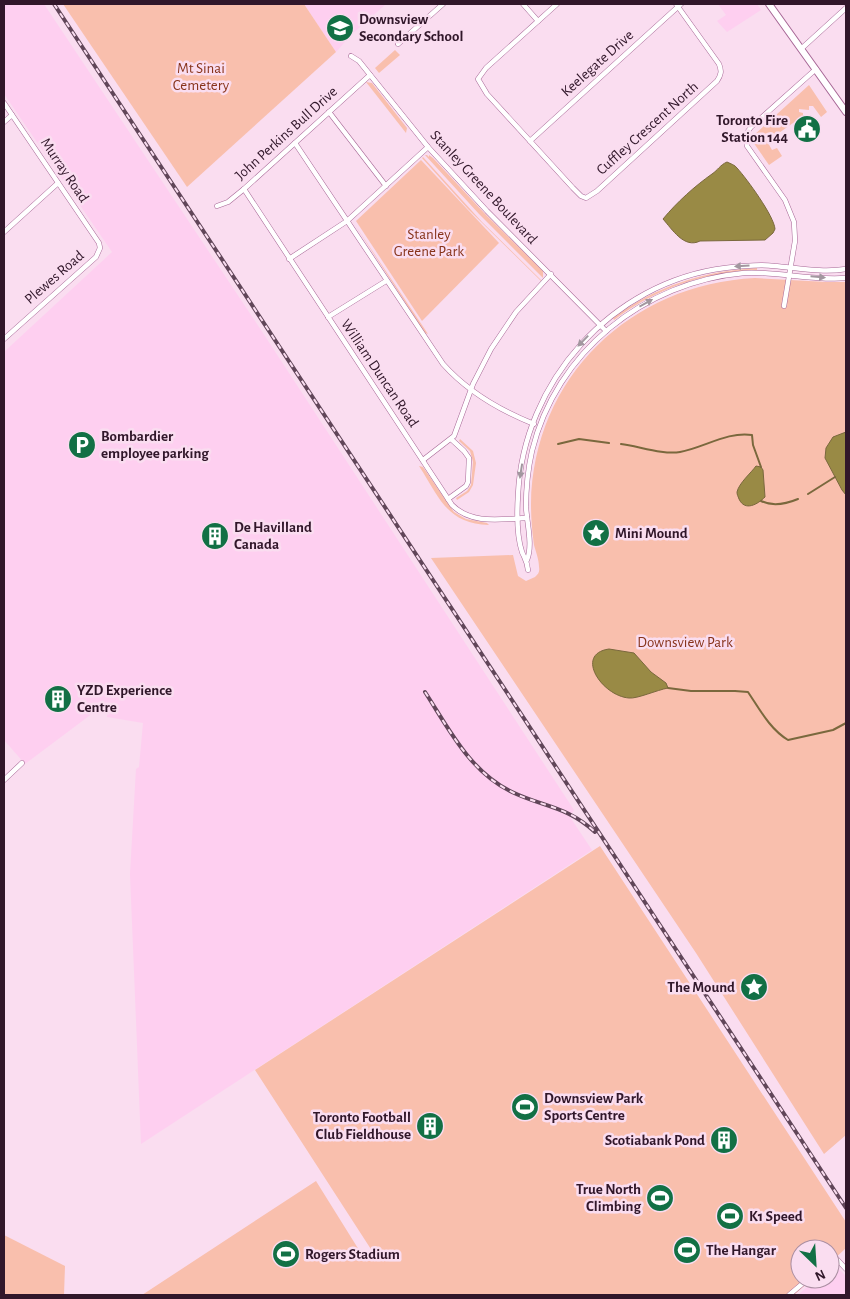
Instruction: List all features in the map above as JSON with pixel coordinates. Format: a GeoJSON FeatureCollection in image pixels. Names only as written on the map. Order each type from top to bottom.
{"type":"FeatureCollection","features":[{"type":"Feature","properties":{"kind":"main road"},"geometry":{"type":"LineString","coordinates":[[769,4],[846,112]]}},
{"type":"Feature","properties":{"kind":"street"},"geometry":{"type":"LineString","coordinates":[[398,44],[443,4]]}},
{"type":"Feature","properties":{"kind":"street"},"geometry":{"type":"LineString","coordinates":[[523,4],[538,21]]}},
{"type":"Feature","properties":{"kind":"street"},"geometry":{"type":"LineString","coordinates":[[530,141],[488,94],[478,79],[486,68],[557,4]]}},
{"type":"Feature","properties":{"kind":"street","name":"Cuffley Crescent North"},"geometry":{"type":"LineString","coordinates":[[530,141],[581,196],[586,198],[591,196],[618,172],[717,81],[720,76],[719,64],[678,5]]}},
{"type":"Feature","properties":{"kind":"street","name":"Keelegate Drive"},"geometry":{"type":"LineString","coordinates":[[530,141],[678,5]]}},
{"type":"Feature","properties":{"kind":"street"},"geometry":{"type":"LineString","coordinates":[[802,49],[846,8]]}},
{"type":"Feature","properties":{"kind":"street","name":"Stanley Greene Boulevard"},"geometry":{"type":"LineString","coordinates":[[351,56],[359,61],[428,147],[487,211],[606,331]]}},
{"type":"Feature","properties":{"kind":"street"},"geometry":{"type":"LineString","coordinates":[[784,306],[796,241],[794,222],[785,200],[747,146],[746,134],[751,127],[816,69]]}},
{"type":"Feature","properties":{"kind":"street","name":"John Perkins Bull Drive"},"geometry":{"type":"LineString","coordinates":[[216,206],[228,202],[244,189],[370,75]]}},
{"type":"Feature","properties":{"kind":"street","name":"Murray Road"},"geometry":{"type":"LineString","coordinates":[[4,103],[100,244],[99,253]]}},
{"type":"Feature","properties":{"kind":"street"},"geometry":{"type":"LineString","coordinates":[[330,112],[386,186]]}},
{"type":"Feature","properties":{"kind":"street"},"geometry":{"type":"LineString","coordinates":[[4,122],[12,115]]}},
{"type":"Feature","properties":{"kind":"street"},"geometry":{"type":"LineString","coordinates":[[295,143],[436,356],[454,376],[471,390],[498,408],[539,426]]}},
{"type":"Feature","properties":{"kind":"street"},"geometry":{"type":"LineString","coordinates":[[289,259],[347,221],[428,147]]}},
{"type":"Feature","properties":{"kind":"street"},"geometry":{"type":"LineString","coordinates":[[4,232],[58,183]]}},
{"type":"Feature","properties":{"kind":"street","name":"William Duncan Road"},"geometry":{"type":"LineString","coordinates":[[244,189],[448,499],[462,513],[476,518],[527,518]]}},
{"type":"Feature","properties":{"kind":"street","name":"Plewes Road"},"geometry":{"type":"LineString","coordinates":[[4,339],[99,253]]}},
{"type":"Feature","properties":{"kind":"street"},"geometry":{"type":"LineString","coordinates":[[527,560],[522,553],[518,518],[518,494],[532,424],[548,390],[566,360],[600,324],[641,295],[668,282],[708,270],[772,265],[824,270],[846,269]]}},
{"type":"Feature","properties":{"kind":"street"},"geometry":{"type":"LineString","coordinates":[[528,570],[527,560],[530,551],[527,518],[529,470],[539,426],[548,405],[573,366],[606,331],[646,302],[689,284],[709,278],[745,273],[846,278]]}},
{"type":"Feature","properties":{"kind":"street"},"geometry":{"type":"LineString","coordinates":[[422,460],[451,439],[481,367],[504,328],[551,274]]}},
{"type":"Feature","properties":{"kind":"street"},"geometry":{"type":"LineString","coordinates":[[328,317],[386,281]]}},
{"type":"Feature","properties":{"kind":"street"},"geometry":{"type":"LineString","coordinates":[[448,499],[466,486],[469,465],[467,454],[451,439]]}},
{"type":"Feature","properties":{"kind":"street"},"geometry":{"type":"LineString","coordinates":[[4,780],[22,764]]}},
{"type":"Feature","properties":{"kind":"shaded area"},"geometry":{"type":"Polygon","coordinates":[[[4,4],[44,4],[261,330],[574,810],[570,817],[592,850],[141,1144],[130,874],[136,769],[139,767],[143,723],[107,717],[108,708],[101,707],[25,764],[4,740],[4,352],[112,252],[4,94],[4,4]]]}},
{"type":"Feature","properties":{"kind":"shaded area","name":"Downsview Secondary School"},"geometry":{"type":"Polygon","coordinates":[[[304,4],[386,4],[351,35],[336,52],[304,4]]]}},
{"type":"Feature","properties":{"kind":"shaded area"},"geometry":{"type":"Polygon","coordinates":[[[718,4],[757,4],[761,10],[727,32],[717,21],[726,15],[718,4]]]}},
{"type":"Feature","properties":{"kind":"shaded area"},"geometry":{"type":"Polygon","coordinates":[[[727,162],[736,167],[759,198],[773,223],[775,229],[773,233],[765,240],[700,241],[694,243],[684,240],[663,219],[686,195],[727,162]]]}},
{"type":"Feature","properties":{"kind":"shaded area"},"geometry":{"type":"Polygon","coordinates":[[[846,432],[846,495],[825,458],[826,448],[833,437],[846,432]]]}},
{"type":"Feature","properties":{"kind":"shaded area"},"geometry":{"type":"Polygon","coordinates":[[[756,466],[761,467],[763,470],[765,497],[752,506],[748,506],[742,503],[737,492],[756,466]]]}},
{"type":"Feature","properties":{"kind":"shaded area"},"geometry":{"type":"Polygon","coordinates":[[[609,649],[634,653],[651,672],[666,683],[668,688],[633,698],[619,696],[602,683],[596,675],[593,666],[594,658],[599,652],[609,649]]]}},
{"type":"Feature","properties":{"kind":"shaded area"},"geometry":{"type":"Polygon","coordinates":[[[840,1270],[846,1276],[846,1295],[798,1295],[805,1289],[840,1289],[840,1270]]]}},
{"type":"Feature","properties":{"kind":"green space","name":"Mt Sinai Cemetery"},"geometry":{"type":"Polygon","coordinates":[[[63,4],[304,4],[336,52],[187,187],[63,4]]]}},
{"type":"Feature","properties":{"kind":"green space"},"geometry":{"type":"Polygon","coordinates":[[[395,50],[400,55],[379,73],[375,68],[395,50]]]}},
{"type":"Feature","properties":{"kind":"green space"},"geometry":{"type":"Polygon","coordinates":[[[366,82],[372,83],[407,128],[406,133],[366,82]]]}},
{"type":"Feature","properties":{"kind":"green space"},"geometry":{"type":"Polygon","coordinates":[[[809,85],[827,112],[821,117],[813,106],[809,106],[809,110],[799,109],[803,116],[776,135],[773,133],[769,136],[770,139],[767,141],[772,150],[777,148],[782,156],[769,165],[753,142],[754,135],[809,85]]]}},
{"type":"Feature","properties":{"kind":"green space"},"geometry":{"type":"Polygon","coordinates":[[[425,155],[433,158],[487,216],[543,271],[543,278],[479,214],[425,155]]]}},
{"type":"Feature","properties":{"kind":"green space"},"geometry":{"type":"Polygon","coordinates":[[[423,157],[482,222],[541,281],[468,209],[423,157]]]}},
{"type":"Feature","properties":{"kind":"green space","name":"Stanley Greene Park"},"geometry":{"type":"Polygon","coordinates":[[[421,160],[499,243],[422,321],[356,221],[421,160]]]}},
{"type":"Feature","properties":{"kind":"green space"},"geometry":{"type":"Polygon","coordinates":[[[353,222],[428,334],[425,333],[353,222]]]}},
{"type":"Feature","properties":{"kind":"green space"},"geometry":{"type":"Polygon","coordinates":[[[757,268],[757,270],[738,271],[700,278],[682,284],[647,299],[614,320],[613,318],[646,297],[681,282],[718,273],[757,268]]]}},
{"type":"Feature","properties":{"kind":"green space","name":"Downsview Park"},"geometry":{"type":"Polygon","coordinates":[[[755,278],[846,282],[846,1135],[824,1154],[696,953],[431,558],[513,555],[518,576],[526,581],[535,577],[539,569],[533,540],[531,504],[536,458],[549,416],[570,378],[597,346],[630,319],[668,298],[710,284],[755,278]]]}},
{"type":"Feature","properties":{"kind":"green space"},"geometry":{"type":"Polygon","coordinates":[[[460,439],[473,451],[476,463],[473,485],[469,492],[457,500],[456,498],[467,491],[471,485],[473,462],[470,451],[459,441],[460,439]]]}},
{"type":"Feature","properties":{"kind":"green space"},"geometry":{"type":"Polygon","coordinates":[[[419,466],[423,467],[454,512],[466,519],[489,525],[463,520],[454,514],[439,498],[419,466]]]}},
{"type":"Feature","properties":{"kind":"green space","name":"Downsview Park Sports Centre"},"geometry":{"type":"Polygon","coordinates":[[[600,846],[846,1222],[846,1248],[840,1254],[840,1239],[790,1239],[790,1289],[801,1289],[794,1295],[142,1295],[316,1181],[359,1250],[376,1257],[255,1070],[600,846]]]}},
{"type":"Feature","properties":{"kind":"green space"},"geometry":{"type":"Polygon","coordinates":[[[4,1235],[65,1266],[64,1295],[4,1295],[4,1235]]]}},
{"type":"Feature","properties":{"kind":"waterway"},"geometry":{"type":"LineString","coordinates":[[621,444],[673,453],[689,450],[734,435],[752,435],[753,445],[761,467]]}},
{"type":"Feature","properties":{"kind":"waterway"},"geometry":{"type":"LineString","coordinates":[[558,444],[579,439],[609,443]]}},
{"type":"Feature","properties":{"kind":"waterway"},"geometry":{"type":"LineString","coordinates":[[808,494],[835,477]]}},
{"type":"Feature","properties":{"kind":"waterway"},"geometry":{"type":"LineString","coordinates":[[761,501],[779,504],[798,499]]}},
{"type":"Feature","properties":{"kind":"waterway"},"geometry":{"type":"LineString","coordinates":[[668,688],[691,691],[748,692],[771,725],[788,740],[833,730],[846,723]]}},
{"type":"Feature","properties":{"kind":"railway"},"geometry":{"type":"LineString","coordinates":[[54,4],[846,1208]]}},
{"type":"Feature","properties":{"kind":"railway"},"geometry":{"type":"LineString","coordinates":[[425,692],[452,735],[484,773],[512,792],[575,817],[595,832]]}},
{"type":"Feature","properties":{"kind":"place","name":"Downsview Secondary School"},"geometry":{"type":"Point","coordinates":[340,28]}},
{"type":"Feature","properties":{"kind":"place","name":"Toronto Fire Station 144"},"geometry":{"type":"Point","coordinates":[807,129]}},
{"type":"Feature","properties":{"kind":"place","name":"Bombardier employee parking"},"geometry":{"type":"Point","coordinates":[82,445]}},
{"type":"Feature","properties":{"kind":"place","name":"Mini Mound"},"geometry":{"type":"Point","coordinates":[596,533]}},
{"type":"Feature","properties":{"kind":"place","name":"De Havilland Canada"},"geometry":{"type":"Point","coordinates":[215,536]}},
{"type":"Feature","properties":{"kind":"place","name":"YZD Experience Centre"},"geometry":{"type":"Point","coordinates":[58,699]}},
{"type":"Feature","properties":{"kind":"place","name":"The Mound"},"geometry":{"type":"Point","coordinates":[754,987]}},
{"type":"Feature","properties":{"kind":"place","name":"Downsview Park Sports Centre"},"geometry":{"type":"Point","coordinates":[525,1107]}},
{"type":"Feature","properties":{"kind":"place","name":"Toronto Football Club Fieldhouse"},"geometry":{"type":"Point","coordinates":[430,1126]}},
{"type":"Feature","properties":{"kind":"place","name":"Scotiabank Pond"},"geometry":{"type":"Point","coordinates":[724,1140]}},
{"type":"Feature","properties":{"kind":"place","name":"True North Climbing"},"geometry":{"type":"Point","coordinates":[660,1198]}},
{"type":"Feature","properties":{"kind":"place","name":"K1 Speed"},"geometry":{"type":"Point","coordinates":[730,1216]}},
{"type":"Feature","properties":{"kind":"place","name":"The Hangar"},"geometry":{"type":"Point","coordinates":[687,1250]}},
{"type":"Feature","properties":{"kind":"place","name":"Rogers Stadium"},"geometry":{"type":"Point","coordinates":[286,1254]}}]}
